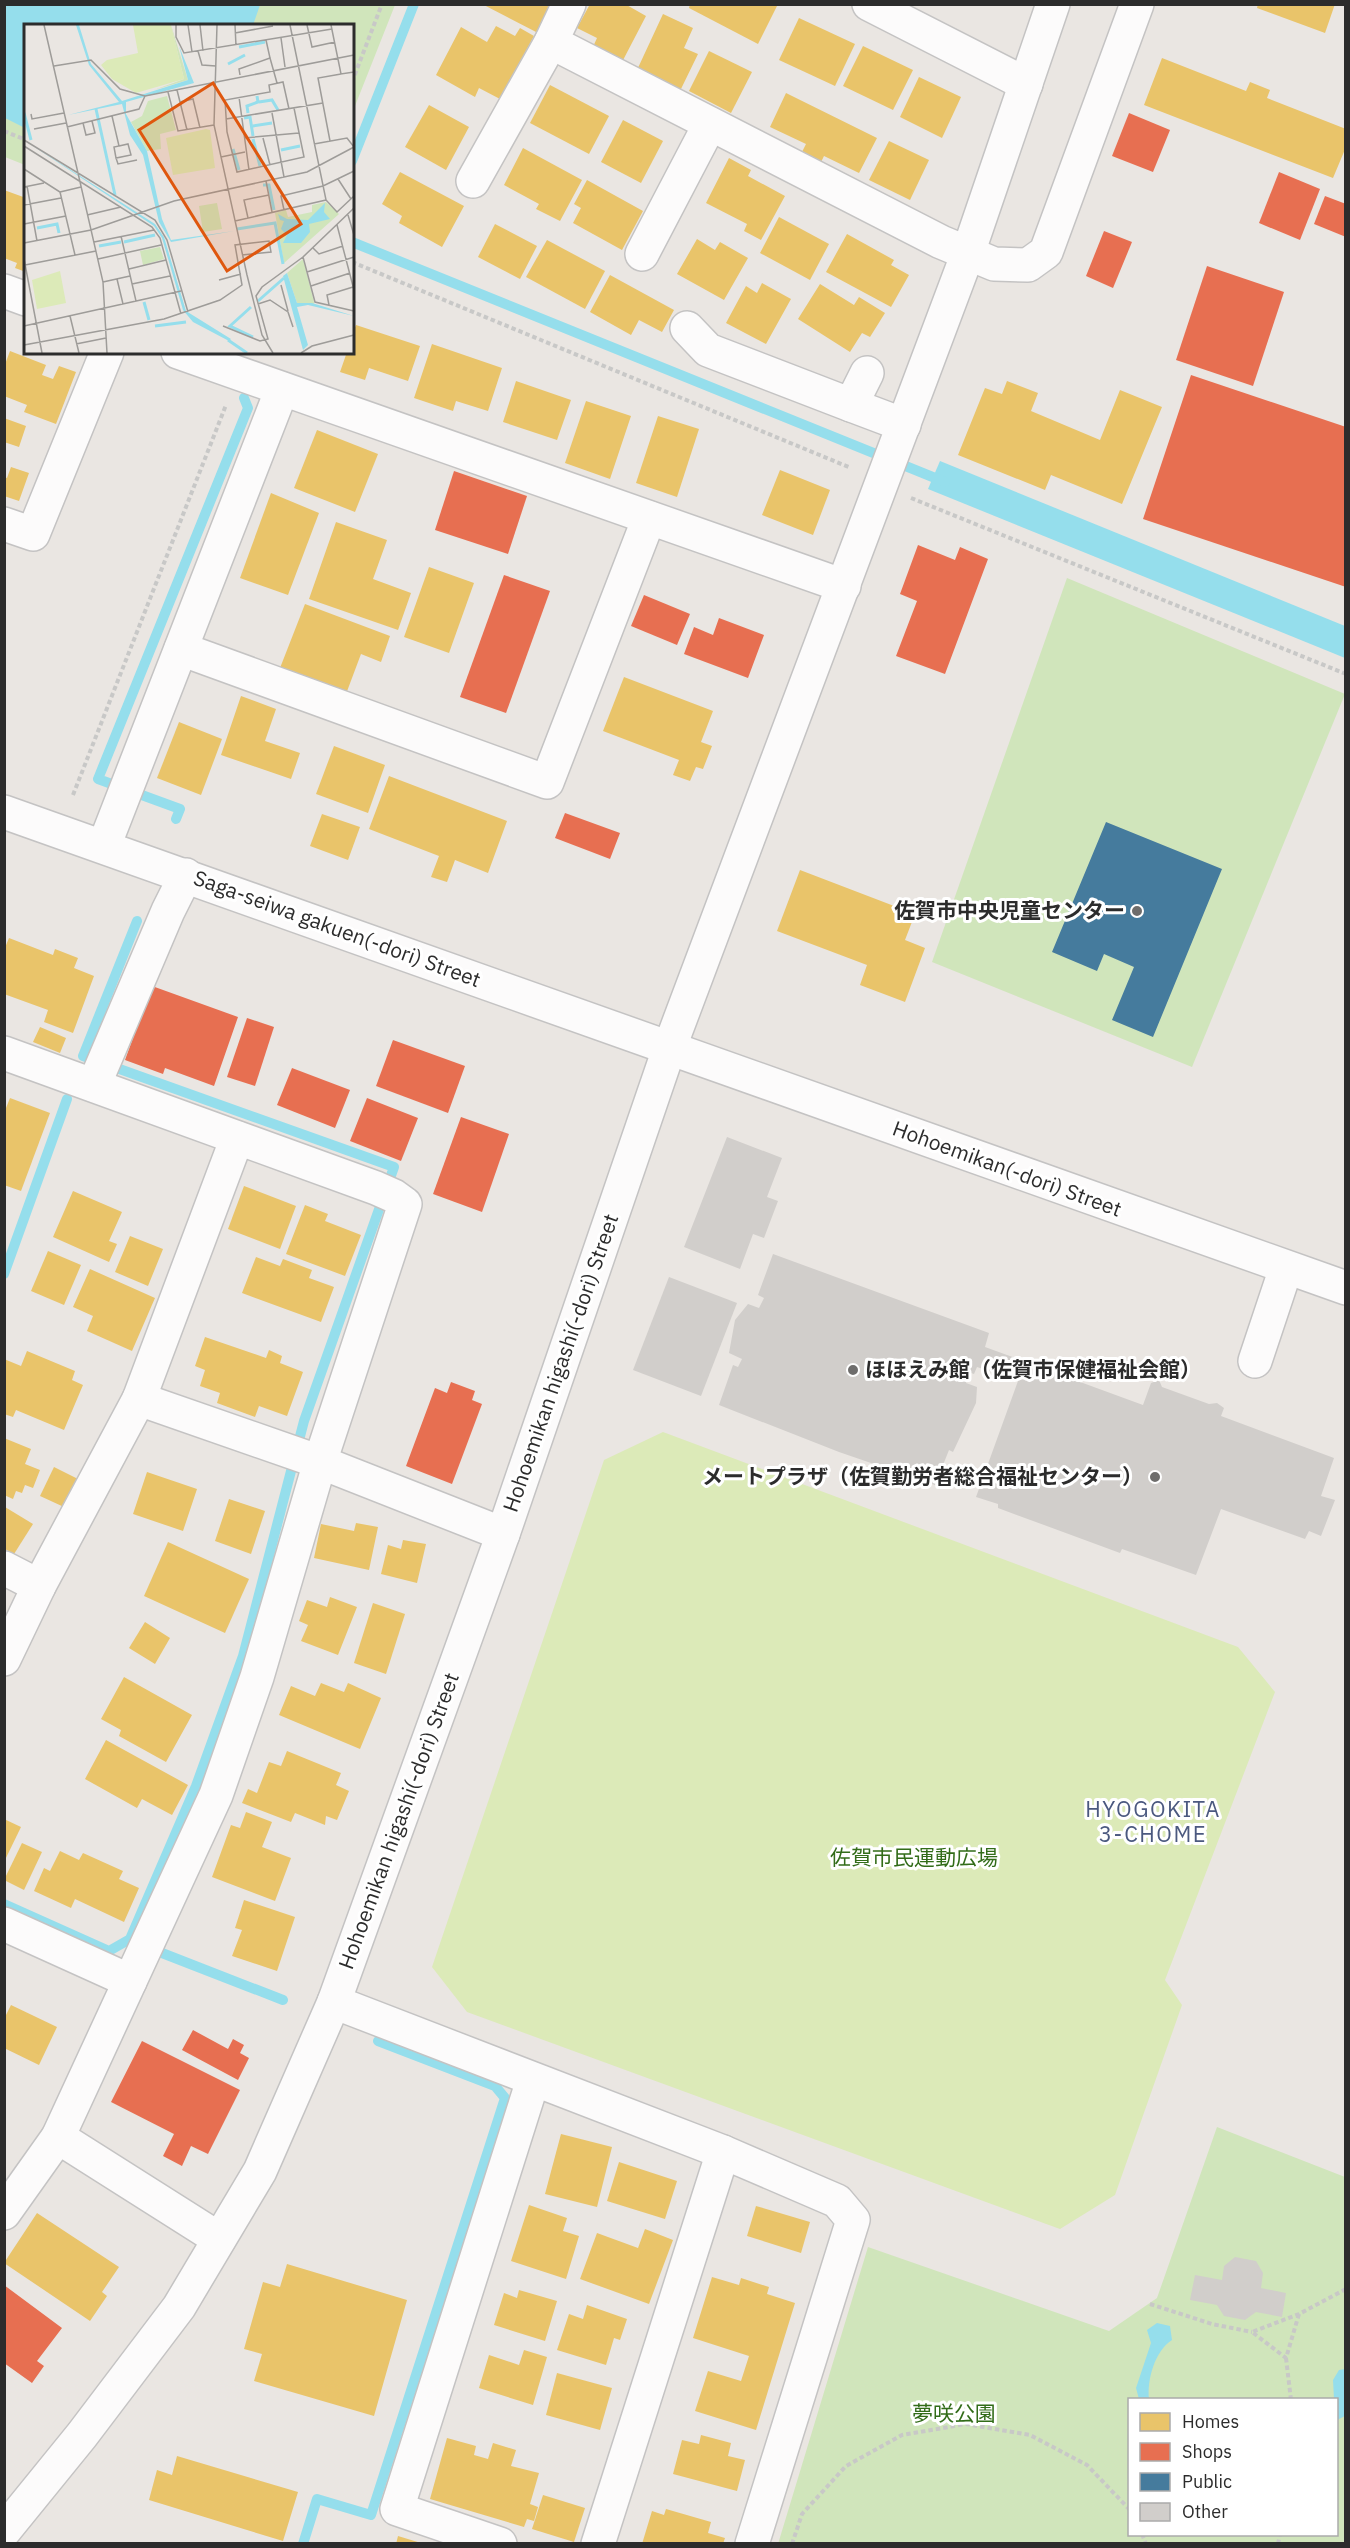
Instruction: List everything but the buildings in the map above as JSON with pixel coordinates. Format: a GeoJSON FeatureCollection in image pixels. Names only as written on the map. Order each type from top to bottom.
{"type":"FeatureCollection","features":[{"type":"Feature","properties":{"kind":"street"},"geometry":{"type":"LineString","coordinates":[[473,181],[551,42],[569,4]]}},
{"type":"Feature","properties":{"kind":"street"},"geometry":{"type":"LineString","coordinates":[[869,4],[1026,84]]}},
{"type":"Feature","properties":{"kind":"street","name":"Hohoemikan higashi(-dori) Street"},"geometry":{"type":"LineString","coordinates":[[4,2530],[82,2435],[179,2307],[260,2171],[333,2002],[502,1534],[669,1049],[968,253],[1053,4]]}},
{"type":"Feature","properties":{"kind":"street"},"geometry":{"type":"LineString","coordinates":[[551,42],[968,253],[994,264],[1028,265],[1046,252],[1137,4]]}},
{"type":"Feature","properties":{"kind":"street"},"geometry":{"type":"LineString","coordinates":[[642,254],[710,124]]}},
{"type":"Feature","properties":{"kind":"street"},"geometry":{"type":"LineString","coordinates":[[4,291],[24,297]]}},
{"type":"Feature","properties":{"kind":"street"},"geometry":{"type":"LineString","coordinates":[[687,328],[708,350],[851,405],[902,432]]}},
{"type":"Feature","properties":{"kind":"street"},"geometry":{"type":"LineString","coordinates":[[4,525],[33,534],[106,354]]}},
{"type":"Feature","properties":{"kind":"street"},"geometry":{"type":"LineString","coordinates":[[183,354],[844,586]]}},
{"type":"Feature","properties":{"kind":"street"},"geometry":{"type":"LineString","coordinates":[[851,405],[867,373]]}},
{"type":"Feature","properties":{"kind":"street"},"geometry":{"type":"LineString","coordinates":[[104,846],[282,389]]}},
{"type":"Feature","properties":{"kind":"street"},"geometry":{"type":"LineString","coordinates":[[181,649],[547,782],[650,518]]}},
{"type":"Feature","properties":{"kind":"street","name":"Saga-seiwa gakuen(-dori) Street"},"geometry":{"type":"LineString","coordinates":[[4,812],[669,1049]]}},
{"type":"Feature","properties":{"kind":"street"},"geometry":{"type":"LineString","coordinates":[[100,1071],[168,911],[186,875]]}},
{"type":"Feature","properties":{"kind":"street","name":"Hohoemikan(-dori) Street"},"geometry":{"type":"LineString","coordinates":[[669,1049],[1346,1288]]}},
{"type":"Feature","properties":{"kind":"street"},"geometry":{"type":"LineString","coordinates":[[4,1053],[100,1071],[237,1138],[385,1192],[405,1204],[305,1457],[257,1677],[216,1795],[58,2138],[4,2213]]}},
{"type":"Feature","properties":{"kind":"street"},"geometry":{"type":"LineString","coordinates":[[4,1659],[39,1586],[139,1399],[237,1138]]}},
{"type":"Feature","properties":{"kind":"street"},"geometry":{"type":"LineString","coordinates":[[1255,1360],[1286,1268]]}},
{"type":"Feature","properties":{"kind":"street"},"geometry":{"type":"LineString","coordinates":[[139,1399],[305,1457],[502,1534]]}},
{"type":"Feature","properties":{"kind":"street"},"geometry":{"type":"LineString","coordinates":[[4,1568],[39,1586]]}},
{"type":"Feature","properties":{"kind":"street"},"geometry":{"type":"LineString","coordinates":[[4,1924],[130,1981]]}},
{"type":"Feature","properties":{"kind":"street"},"geometry":{"type":"LineString","coordinates":[[333,2002],[723,2152],[837,2201],[853,2220],[752,2544]]}},
{"type":"Feature","properties":{"kind":"street"},"geometry":{"type":"LineString","coordinates":[[500,2544],[397,2509],[533,2080]]}},
{"type":"Feature","properties":{"kind":"street"},"geometry":{"type":"LineString","coordinates":[[58,2138],[219,2239]]}},
{"type":"Feature","properties":{"kind":"street"},"geometry":{"type":"LineString","coordinates":[[598,2544],[723,2152]]}},
{"type":"Feature","properties":{"kind":"path"},"geometry":{"type":"LineString","coordinates":[[354,77],[382,4]]}},
{"type":"Feature","properties":{"kind":"path"},"geometry":{"type":"LineString","coordinates":[[4,131],[24,139]]}},
{"type":"Feature","properties":{"kind":"path"},"geometry":{"type":"LineString","coordinates":[[73,795],[238,374]]}},
{"type":"Feature","properties":{"kind":"path"},"geometry":{"type":"LineString","coordinates":[[1252,2332],[1299,2314],[1346,2289]]}},
{"type":"Feature","properties":{"kind":"path"},"geometry":{"type":"LineString","coordinates":[[1150,2304],[1191,2318],[1252,2332],[1286,2358]]}},
{"type":"Feature","properties":{"kind":"path"},"geometry":{"type":"LineString","coordinates":[[1291,2398],[1286,2358],[1299,2314]]}},
{"type":"Feature","properties":{"kind":"path"},"geometry":{"type":"LineString","coordinates":[[792,2544],[802,2514],[846,2466],[902,2435],[966,2424],[1030,2434],[1087,2465],[1128,2508]]}},
{"type":"Feature","properties":{"kind":"green space"},"geometry":{"type":"Polygon","coordinates":[[[5,5],[395,5],[354,108],[354,24],[24,24],[24,165],[5,157],[5,5]]]}},
{"type":"Feature","properties":{"kind":"green space"},"geometry":{"type":"Polygon","coordinates":[[[1067,578],[1345,694],[1192,1067],[932,962],[1067,578]]]}},
{"type":"Feature","properties":{"kind":"green space","name":"佐賀市民運動広場"},"geometry":{"type":"Polygon","coordinates":[[[663,1432],[1238,1647],[1275,1692],[1165,1980],[1182,2005],[1115,2195],[1060,2229],[467,2012],[432,1967],[604,1460],[663,1432]]]}},
{"type":"Feature","properties":{"kind":"green space","name":"夢咲公園"},"geometry":{"type":"Polygon","coordinates":[[[1217,2127],[1345,2177],[1345,2543],[778,2544],[868,2247],[1109,2331],[1157,2298],[1217,2127]]]}},
{"type":"Feature","properties":{"kind":"water"},"geometry":{"type":"Polygon","coordinates":[[[5,4],[260,5],[253,24],[24,24],[24,128],[5,118],[5,4]]]}},
{"type":"Feature","properties":{"kind":"water"},"geometry":{"type":"Polygon","coordinates":[[[940,461],[1345,626],[1345,658],[928,489],[940,461]]]}},
{"type":"Feature","properties":{"kind":"water"},"geometry":{"type":"Polygon","coordinates":[[[1157,2323],[1170,2326],[1172,2340],[1161,2351],[1153,2366],[1149,2383],[1149,2398],[1139,2398],[1136,2388],[1151,2343],[1147,2330],[1157,2323]]]}},
{"type":"Feature","properties":{"kind":"water"},"geometry":{"type":"Polygon","coordinates":[[[1345,2369],[1345,2416],[1338,2420],[1338,2398],[1334,2398],[1333,2380],[1339,2370],[1345,2369]]]}},
{"type":"Feature","properties":{"kind":"waterway"},"geometry":{"type":"LineString","coordinates":[[354,156],[414,4]]}},
{"type":"Feature","properties":{"kind":"waterway"},"geometry":{"type":"LineString","coordinates":[[354,243],[945,482]]}},
{"type":"Feature","properties":{"kind":"waterway"},"geometry":{"type":"LineString","coordinates":[[176,819],[180,809],[98,779],[248,408],[244,398]]}},
{"type":"Feature","properties":{"kind":"waterway"},"geometry":{"type":"LineString","coordinates":[[4,1904],[109,1951],[130,1939],[196,1786],[243,1656],[304,1421],[394,1167],[83,1056],[137,921]]}},
{"type":"Feature","properties":{"kind":"waterway"},"geometry":{"type":"LineString","coordinates":[[4,1274],[67,1099]]}},
{"type":"Feature","properties":{"kind":"waterway"},"geometry":{"type":"LineString","coordinates":[[162,1953],[283,2000]]}},
{"type":"Feature","properties":{"kind":"waterway"},"geometry":{"type":"LineString","coordinates":[[303,2544],[317,2499],[371,2515],[505,2098],[495,2086],[378,2041]]}},
{"type":"Feature","properties":{"kind":"place","name":"佐賀市中央児童センター"},"geometry":{"type":"Point","coordinates":[1137,911]}},
{"type":"Feature","properties":{"kind":"place","name":"ほほえみ館（佐賀市保健福祉会館）"},"geometry":{"type":"Point","coordinates":[853,1370]}},
{"type":"Feature","properties":{"kind":"place","name":"メートプラザ（佐賀勤労者総合福祉センター）"},"geometry":{"type":"Point","coordinates":[1155,1477]}},
{"type":"Feature","properties":{"kind":"district","name":"HYOGOKITA 3-CHOME"},"geometry":{"type":"Point","coordinates":[1153,1822]}}]}
